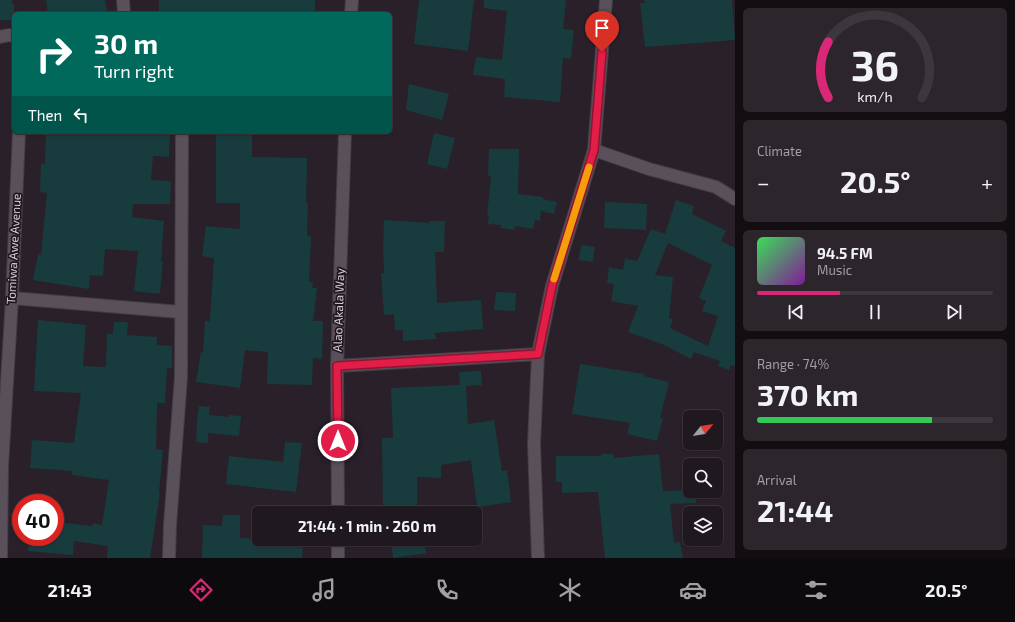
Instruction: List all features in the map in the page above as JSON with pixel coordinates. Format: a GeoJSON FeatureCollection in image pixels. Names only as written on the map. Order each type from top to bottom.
{"type":"FeatureCollection","features":[{"type":"Feature","properties":{"kind":"street"},"geometry":{"type":"LineString","coordinates":[[123,0],[124,12]]}},
{"type":"Feature","properties":{"kind":"street"},"geometry":{"type":"LineString","coordinates":[[351,12],[352,0]]}},
{"type":"Feature","properties":{"kind":"street"},"geometry":{"type":"LineString","coordinates":[[538,558],[534,444],[538,354],[552,286],[594,150],[606,0]]}},
{"type":"Feature","properties":{"kind":"street"},"geometry":{"type":"LineString","coordinates":[[0,37],[12,36]]}},
{"type":"Feature","properties":{"kind":"street","name":"Tomiwa Awe Avenue"},"geometry":{"type":"LineString","coordinates":[[0,558],[1,466],[12,298],[19,134]]}},
{"type":"Feature","properties":{"kind":"street"},"geometry":{"type":"LineString","coordinates":[[169,558],[180,384],[182,134]]}},
{"type":"Feature","properties":{"kind":"street","name":"Alao Akala Way"},"geometry":{"type":"LineString","coordinates":[[338,506],[337,366],[345,134]]}},
{"type":"Feature","properties":{"kind":"street"},"geometry":{"type":"LineString","coordinates":[[594,150],[649,169],[716,187],[735,199]]}},
{"type":"Feature","properties":{"kind":"street"},"geometry":{"type":"LineString","coordinates":[[12,298],[180,312]]}},
{"type":"Feature","properties":{"kind":"street"},"geometry":{"type":"LineString","coordinates":[[337,366],[538,354]]}},
{"type":"Feature","properties":{"kind":"street"},"geometry":{"type":"LineString","coordinates":[[338,546],[338,558]]}},
{"type":"Feature","properties":{"kind":"building"},"geometry":{"type":"Polygon","coordinates":[[[0,0],[12,0],[12,4],[14,4],[14,12],[12,12],[12,20],[0,20],[0,0]]]}},
{"type":"Feature","properties":{"kind":"building"},"geometry":{"type":"Polygon","coordinates":[[[46,0],[105,0],[107,12],[48,12],[46,0]]]}},
{"type":"Feature","properties":{"kind":"building"},"geometry":{"type":"Polygon","coordinates":[[[159,0],[315,0],[315,12],[159,12],[159,0]]]}},
{"type":"Feature","properties":{"kind":"building"},"geometry":{"type":"Polygon","coordinates":[[[419,0],[474,0],[468,51],[414,44],[419,0]]]}},
{"type":"Feature","properties":{"kind":"building"},"geometry":{"type":"Polygon","coordinates":[[[484,0],[566,0],[563,29],[574,30],[571,59],[563,58],[560,102],[504,97],[505,79],[473,75],[476,57],[502,60],[507,11],[484,8],[484,0]]]}},
{"type":"Feature","properties":{"kind":"building"},"geometry":{"type":"Polygon","coordinates":[[[644,0],[732,0],[735,40],[645,47],[640,3],[645,3],[644,0]]]}},
{"type":"Feature","properties":{"kind":"building"},"geometry":{"type":"Polygon","coordinates":[[[409,84],[449,94],[442,120],[406,110],[409,84]]]}},
{"type":"Feature","properties":{"kind":"building"},"geometry":{"type":"Polygon","coordinates":[[[434,133],[455,138],[447,169],[427,164],[434,133]]]}},
{"type":"Feature","properties":{"kind":"building"},"geometry":{"type":"Polygon","coordinates":[[[46,134],[170,134],[169,157],[153,156],[151,180],[171,181],[170,204],[133,204],[132,217],[164,221],[161,262],[163,262],[160,294],[134,291],[138,251],[105,249],[103,276],[90,275],[89,289],[33,280],[38,255],[41,255],[47,193],[40,192],[41,164],[45,164],[46,134]]]}},
{"type":"Feature","properties":{"kind":"building"},"geometry":{"type":"Polygon","coordinates":[[[216,134],[252,134],[252,157],[307,158],[307,236],[311,236],[309,282],[313,282],[312,288],[317,288],[313,321],[323,321],[322,359],[313,358],[312,385],[267,384],[268,352],[245,350],[240,388],[196,382],[201,352],[203,353],[205,321],[210,321],[214,258],[202,256],[206,226],[240,229],[240,203],[216,203],[216,134]]]}},
{"type":"Feature","properties":{"kind":"building"},"geometry":{"type":"Polygon","coordinates":[[[489,149],[519,149],[518,194],[543,197],[543,199],[557,202],[554,214],[541,211],[540,221],[535,220],[533,229],[515,226],[515,230],[501,228],[501,225],[488,224],[489,215],[487,215],[491,176],[488,176],[489,149]]]}},
{"type":"Feature","properties":{"kind":"building"},"geometry":{"type":"Polygon","coordinates":[[[676,200],[694,206],[692,214],[726,231],[721,241],[735,248],[735,366],[731,365],[729,370],[718,366],[720,361],[694,352],[691,359],[662,344],[628,332],[638,306],[611,301],[614,284],[607,283],[609,267],[623,270],[625,259],[637,261],[651,229],[665,234],[676,200]],[[668,243],[655,275],[673,277],[669,318],[673,319],[670,328],[708,346],[718,316],[702,311],[706,301],[699,298],[712,265],[668,243]]]}},
{"type":"Feature","properties":{"kind":"building"},"geometry":{"type":"Polygon","coordinates":[[[605,202],[647,204],[646,230],[604,228],[605,202]]]}},
{"type":"Feature","properties":{"kind":"building"},"geometry":{"type":"Polygon","coordinates":[[[384,220],[430,223],[430,221],[445,221],[444,252],[435,252],[437,303],[481,300],[483,329],[435,333],[436,339],[403,341],[403,330],[395,330],[394,314],[384,315],[381,273],[384,273],[384,220]]]}},
{"type":"Feature","properties":{"kind":"building"},"geometry":{"type":"Polygon","coordinates":[[[581,245],[595,247],[593,262],[579,260],[581,245]]]}},
{"type":"Feature","properties":{"kind":"building"},"geometry":{"type":"Polygon","coordinates":[[[496,292],[516,293],[515,311],[494,310],[496,292]]]}},
{"type":"Feature","properties":{"kind":"building"},"geometry":{"type":"Polygon","coordinates":[[[38,320],[86,325],[83,366],[106,367],[107,334],[113,334],[114,322],[128,322],[127,335],[157,337],[157,345],[172,346],[172,368],[167,368],[165,403],[157,403],[156,449],[163,450],[160,493],[150,558],[107,558],[108,546],[74,541],[73,555],[28,551],[28,546],[64,546],[64,523],[93,526],[93,523],[102,525],[109,480],[72,475],[72,471],[30,468],[32,440],[74,443],[81,393],[34,391],[38,320]]]}},
{"type":"Feature","properties":{"kind":"building"},"geometry":{"type":"Polygon","coordinates":[[[580,364],[644,374],[644,376],[669,382],[660,418],[663,418],[657,441],[627,434],[630,423],[572,414],[580,364]]]}},
{"type":"Feature","properties":{"kind":"building"},"geometry":{"type":"Polygon","coordinates":[[[481,371],[482,385],[466,386],[468,424],[494,420],[502,471],[507,470],[511,502],[477,506],[471,460],[441,465],[441,478],[417,477],[417,506],[383,506],[382,438],[393,438],[391,388],[460,385],[459,372],[481,371]]]}},
{"type":"Feature","properties":{"kind":"building"},"geometry":{"type":"Polygon","coordinates":[[[199,406],[210,407],[209,415],[229,417],[229,415],[241,416],[239,436],[208,433],[208,443],[196,442],[199,406]]]}},
{"type":"Feature","properties":{"kind":"building"},"geometry":{"type":"Polygon","coordinates":[[[285,442],[302,443],[296,492],[226,484],[229,456],[283,462],[285,442]]]}},
{"type":"Feature","properties":{"kind":"building"},"geometry":{"type":"Polygon","coordinates":[[[601,454],[613,454],[614,458],[659,454],[663,491],[683,490],[683,498],[696,498],[696,503],[670,504],[674,543],[680,542],[683,558],[605,558],[598,492],[562,493],[562,482],[556,482],[556,456],[601,456],[601,454]]]}},
{"type":"Feature","properties":{"kind":"building"},"geometry":{"type":"Polygon","coordinates":[[[223,515],[240,515],[240,538],[252,539],[252,546],[303,546],[302,558],[202,558],[203,525],[222,526],[223,515]]]}},
{"type":"Feature","properties":{"kind":"building"},"geometry":{"type":"Polygon","coordinates":[[[392,546],[425,546],[426,553],[393,558],[392,546]]]}},
{"type":"Feature","properties":{"kind":"slow traffic"},"geometry":{"type":"LineString","coordinates":[[554,279],[589,167]]}},
{"type":"Feature","properties":{"kind":"route"},"geometry":{"type":"LineString","coordinates":[[338,441],[337,366],[538,354],[552,286],[594,150],[602,52]]}}]}
